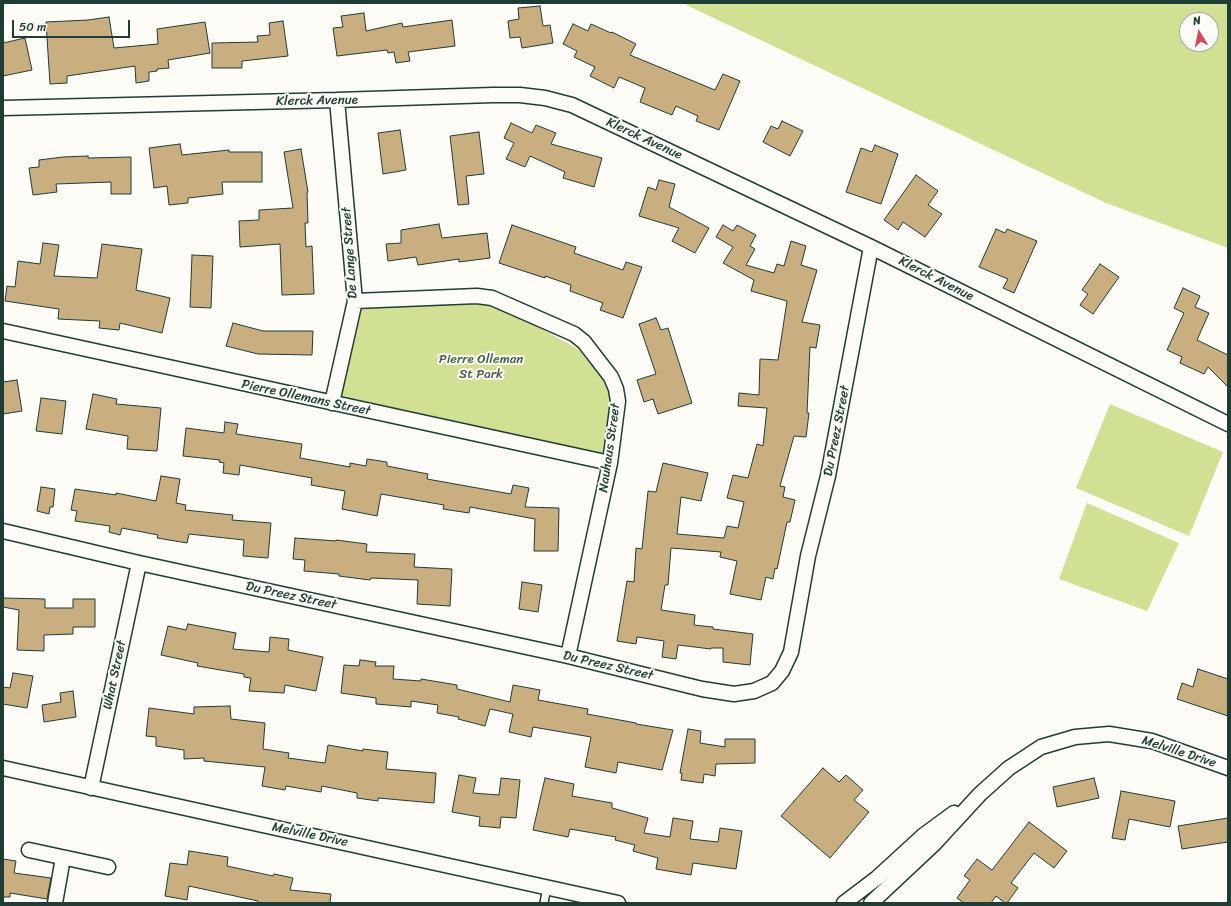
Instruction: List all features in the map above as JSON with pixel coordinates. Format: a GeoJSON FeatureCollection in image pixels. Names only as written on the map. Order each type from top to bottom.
{"type":"FeatureCollection","features":[{"type":"Feature","properties":{"kind":"street","name":"Klerck Avenue"},"geometry":{"type":"LineString","coordinates":[[3,108],[520,95],[545,98],[565,103],[871,247],[1228,424]]}},
{"type":"Feature","properties":{"kind":"street","name":"De Lange Street"},"geometry":{"type":"LineString","coordinates":[[332,403],[355,301],[337,100]]}},
{"type":"Feature","properties":{"kind":"street","name":"Du Preez Street"},"geometry":{"type":"LineString","coordinates":[[3,532],[568,656],[702,689],[734,694],[754,691],[772,683],[782,671],[791,652],[808,556],[828,476],[871,247]]}},
{"type":"Feature","properties":{"kind":"street","name":"Nauhaus Street"},"geometry":{"type":"LineString","coordinates":[[355,301],[476,296],[492,298],[574,334],[584,342],[611,377],[616,389],[618,401],[610,463],[568,656]]}},
{"type":"Feature","properties":{"kind":"street","name":"Pierre Ollemans Street"},"geometry":{"type":"LineString","coordinates":[[3,331],[610,463]]}},
{"type":"Feature","properties":{"kind":"street","name":"What Street"},"geometry":{"type":"LineString","coordinates":[[91,788],[139,563]]}},
{"type":"Feature","properties":{"kind":"street","name":"Melville Drive"},"geometry":{"type":"LineString","coordinates":[[871,903],[934,844],[980,794],[1009,768],[1041,747],[1075,737],[1109,734],[1152,740],[1228,768]]}},
{"type":"Feature","properties":{"kind":"street","name":"Melville Drive"},"geometry":{"type":"LineString","coordinates":[[3,768],[618,903]]}},
{"type":"Feature","properties":{"kind":"street","name":"Melville Drive"},"geometry":{"type":"LineString","coordinates":[[844,903],[877,878],[924,835],[980,794]]}},
{"type":"Feature","properties":{"kind":"street"},"geometry":{"type":"LineString","coordinates":[[29,850],[108,867]]}},
{"type":"Feature","properties":{"kind":"street"},"geometry":{"type":"LineString","coordinates":[[55,903],[63,858]]}},
{"type":"Feature","properties":{"kind":"lane"},"geometry":{"type":"LineString","coordinates":[[544,903],[546,887]]}},
{"type":"Feature","properties":{"kind":"green space"},"geometry":{"type":"Polygon","coordinates":[[[682,3],[1228,3],[1228,248],[1106,203],[682,3]]]}},
{"type":"Feature","properties":{"kind":"green space","name":"Pierre Olleman St Park"},"geometry":{"type":"Polygon","coordinates":[[[496,304],[578,349],[611,390],[605,462],[337,403],[360,306],[496,304]]]}},
{"type":"Feature","properties":{"kind":"green space"},"geometry":{"type":"Polygon","coordinates":[[[1110,404],[1223,452],[1189,536],[1076,488],[1110,404]]]}},
{"type":"Feature","properties":{"kind":"green space"},"geometry":{"type":"Polygon","coordinates":[[[1087,503],[1179,543],[1147,611],[1059,579],[1087,503]]]}},
{"type":"Feature","properties":{"kind":"building"},"geometry":{"type":"Polygon","coordinates":[[[540,6],[543,26],[550,25],[553,43],[522,48],[520,37],[510,38],[508,21],[519,19],[518,8],[540,6]]]}},
{"type":"Feature","properties":{"kind":"building"},"geometry":{"type":"Polygon","coordinates":[[[364,13],[366,31],[402,23],[403,27],[452,20],[455,46],[408,52],[410,61],[396,63],[394,52],[388,53],[387,50],[337,56],[333,28],[343,27],[341,16],[364,13]]]}},
{"type":"Feature","properties":{"kind":"building"},"geometry":{"type":"Polygon","coordinates":[[[109,17],[114,48],[158,44],[157,29],[205,22],[210,53],[168,60],[169,68],[157,69],[157,71],[149,72],[149,81],[136,83],[135,66],[67,76],[67,83],[50,84],[46,22],[88,20],[109,17]]]}},
{"type":"Feature","properties":{"kind":"building"},"geometry":{"type":"Polygon","coordinates":[[[283,21],[288,56],[242,61],[242,68],[212,68],[212,43],[258,42],[257,36],[270,35],[269,23],[283,21]]]}},
{"type":"Feature","properties":{"kind":"building"},"geometry":{"type":"Polygon","coordinates":[[[573,24],[588,31],[591,24],[611,33],[612,32],[636,44],[630,55],[715,90],[723,74],[740,81],[719,130],[696,121],[698,116],[676,106],[672,115],[640,102],[645,88],[619,77],[614,88],[590,76],[595,67],[574,57],[577,51],[563,44],[573,24]]]}},
{"type":"Feature","properties":{"kind":"building"},"geometry":{"type":"Polygon","coordinates":[[[25,38],[32,70],[3,76],[3,43],[25,38]]]}},
{"type":"Feature","properties":{"kind":"building"},"geometry":{"type":"Polygon","coordinates":[[[782,121],[803,131],[790,156],[763,142],[771,126],[778,129],[782,121]]]}},
{"type":"Feature","properties":{"kind":"building"},"geometry":{"type":"Polygon","coordinates":[[[511,123],[532,133],[536,125],[556,133],[551,144],[602,158],[594,187],[563,178],[565,172],[530,156],[525,167],[506,159],[514,143],[504,138],[511,123]]]}},
{"type":"Feature","properties":{"kind":"building"},"geometry":{"type":"Polygon","coordinates":[[[400,130],[406,170],[383,174],[378,133],[400,130]]]}},
{"type":"Feature","properties":{"kind":"building"},"geometry":{"type":"Polygon","coordinates":[[[479,132],[484,174],[466,176],[469,204],[458,205],[450,136],[479,132]]]}},
{"type":"Feature","properties":{"kind":"building"},"geometry":{"type":"Polygon","coordinates":[[[180,144],[182,155],[229,150],[229,152],[262,152],[262,182],[222,182],[223,194],[188,198],[188,203],[169,205],[167,186],[154,188],[149,148],[180,144]]]}},
{"type":"Feature","properties":{"kind":"building"},"geometry":{"type":"Polygon","coordinates":[[[875,145],[898,154],[881,204],[846,192],[861,148],[872,152],[875,145]]]}},
{"type":"Feature","properties":{"kind":"building"},"geometry":{"type":"Polygon","coordinates":[[[301,149],[308,192],[308,223],[305,223],[306,247],[312,246],[314,294],[282,295],[280,244],[240,247],[239,221],[259,220],[259,210],[293,208],[284,152],[301,149]]]}},
{"type":"Feature","properties":{"kind":"building"},"geometry":{"type":"Polygon","coordinates":[[[88,156],[88,158],[131,157],[131,194],[111,194],[111,182],[56,184],[57,192],[33,195],[29,168],[39,167],[39,160],[88,156]]]}},
{"type":"Feature","properties":{"kind":"building"},"geometry":{"type":"Polygon","coordinates":[[[916,175],[938,191],[928,205],[942,214],[925,237],[903,222],[898,230],[884,220],[916,175]]]}},
{"type":"Feature","properties":{"kind":"building"},"geometry":{"type":"Polygon","coordinates":[[[659,180],[675,184],[669,207],[709,228],[695,253],[672,241],[679,228],[639,216],[648,187],[656,190],[659,180]]]}},
{"type":"Feature","properties":{"kind":"building"},"geometry":{"type":"Polygon","coordinates":[[[439,224],[442,238],[487,233],[490,258],[459,262],[459,259],[418,265],[416,257],[388,261],[386,244],[401,243],[401,230],[439,224]]]}},
{"type":"Feature","properties":{"kind":"building"},"geometry":{"type":"Polygon","coordinates":[[[512,225],[576,247],[574,253],[623,270],[626,262],[642,267],[623,318],[600,310],[603,303],[570,291],[571,285],[499,263],[512,225]]]}},
{"type":"Feature","properties":{"kind":"building"},"geometry":{"type":"Polygon","coordinates":[[[723,225],[733,231],[737,225],[756,235],[750,246],[755,249],[746,265],[774,273],[777,264],[784,266],[791,241],[806,246],[801,265],[817,270],[802,322],[820,325],[816,348],[810,347],[807,413],[809,413],[806,437],[794,436],[780,486],[785,487],[783,497],[795,500],[790,522],[787,522],[777,569],[775,568],[773,579],[766,577],[761,600],[730,594],[737,561],[720,557],[721,552],[671,548],[668,585],[665,585],[661,610],[695,615],[694,625],[753,634],[750,665],[723,662],[723,648],[711,649],[678,645],[676,659],[662,657],[664,641],[637,637],[636,644],[617,641],[627,581],[634,582],[636,548],[642,549],[648,491],[656,492],[663,463],[708,473],[701,501],[681,497],[677,534],[724,538],[727,526],[738,528],[744,502],[727,498],[733,475],[748,478],[757,444],[763,446],[767,408],[738,406],[739,393],[759,395],[760,359],[778,360],[787,301],[751,291],[754,280],[723,263],[733,247],[716,237],[723,225]]]}},
{"type":"Feature","properties":{"kind":"building"},"geometry":{"type":"Polygon","coordinates":[[[996,229],[1005,233],[1007,229],[1037,241],[1014,293],[1003,288],[1008,279],[979,267],[996,229]]]}},
{"type":"Feature","properties":{"kind":"building"},"geometry":{"type":"Polygon","coordinates":[[[43,243],[59,245],[54,276],[97,278],[102,244],[142,249],[136,290],[170,298],[162,333],[120,323],[119,330],[99,328],[100,321],[58,319],[59,309],[5,301],[7,286],[15,287],[18,261],[40,264],[43,243]]]}},
{"type":"Feature","properties":{"kind":"building"},"geometry":{"type":"Polygon","coordinates":[[[192,255],[213,256],[211,308],[190,307],[192,255]]]}},
{"type":"Feature","properties":{"kind":"building"},"geometry":{"type":"Polygon","coordinates":[[[1100,264],[1119,277],[1093,314],[1080,305],[1088,294],[1082,290],[1100,264]]]}},
{"type":"Feature","properties":{"kind":"building"},"geometry":{"type":"Polygon","coordinates":[[[1183,288],[1200,296],[1195,307],[1209,313],[1197,340],[1228,355],[1228,387],[1208,367],[1204,374],[1180,363],[1182,357],[1167,350],[1184,313],[1174,308],[1183,288]]]}},
{"type":"Feature","properties":{"kind":"building"},"geometry":{"type":"Polygon","coordinates":[[[656,318],[661,330],[668,328],[692,403],[658,414],[653,399],[644,402],[637,380],[656,374],[639,324],[656,318]]]}},
{"type":"Feature","properties":{"kind":"building"},"geometry":{"type":"Polygon","coordinates":[[[233,323],[263,331],[313,331],[312,355],[258,354],[226,346],[233,323]]]}},
{"type":"Feature","properties":{"kind":"building"},"geometry":{"type":"Polygon","coordinates":[[[17,380],[22,411],[3,414],[3,382],[17,380]]]}},
{"type":"Feature","properties":{"kind":"building"},"geometry":{"type":"Polygon","coordinates":[[[93,394],[117,399],[116,404],[161,408],[157,451],[127,449],[128,436],[86,429],[93,394]]]}},
{"type":"Feature","properties":{"kind":"building"},"geometry":{"type":"Polygon","coordinates":[[[41,398],[66,401],[62,434],[36,431],[41,398]]]}},
{"type":"Feature","properties":{"kind":"building"},"geometry":{"type":"Polygon","coordinates":[[[225,422],[238,424],[236,434],[302,444],[300,458],[350,467],[350,463],[366,466],[367,459],[387,462],[387,466],[428,474],[427,479],[511,494],[513,485],[529,488],[525,507],[559,508],[558,551],[534,551],[535,519],[470,507],[469,513],[443,509],[444,505],[381,494],[377,516],[342,509],[345,491],[311,485],[312,478],[240,465],[239,475],[223,473],[224,463],[219,462],[220,460],[183,456],[186,428],[224,433],[225,422]]]}},
{"type":"Feature","properties":{"kind":"building"},"geometry":{"type":"Polygon","coordinates":[[[161,476],[180,479],[176,503],[186,505],[185,510],[233,515],[232,520],[271,523],[268,558],[243,556],[244,540],[189,534],[187,543],[157,538],[158,535],[122,528],[120,535],[109,532],[110,526],[75,521],[77,511],[71,510],[75,489],[116,495],[116,493],[156,501],[161,476]]]}},
{"type":"Feature","properties":{"kind":"building"},"geometry":{"type":"Polygon","coordinates":[[[41,487],[55,489],[53,507],[50,507],[49,514],[37,511],[41,487]]]}},
{"type":"Feature","properties":{"kind":"building"},"geometry":{"type":"Polygon","coordinates":[[[295,538],[336,540],[367,544],[366,552],[415,554],[414,567],[452,569],[450,606],[417,604],[418,580],[371,578],[370,580],[339,576],[339,574],[304,571],[305,560],[293,559],[295,538]]]}},
{"type":"Feature","properties":{"kind":"building"},"geometry":{"type":"Polygon","coordinates":[[[522,582],[542,585],[538,612],[519,609],[522,582]]]}},
{"type":"Feature","properties":{"kind":"building"},"geometry":{"type":"Polygon","coordinates":[[[3,598],[45,599],[45,608],[73,608],[73,599],[95,599],[95,627],[73,627],[73,634],[44,635],[44,651],[17,650],[19,610],[3,607],[3,598]]]}},
{"type":"Feature","properties":{"kind":"building"},"geometry":{"type":"Polygon","coordinates":[[[188,624],[236,633],[233,649],[269,652],[270,637],[289,639],[288,650],[323,657],[316,691],[285,685],[284,693],[249,691],[251,678],[244,677],[244,674],[197,666],[198,663],[161,655],[168,626],[186,630],[188,624]]]}},
{"type":"Feature","properties":{"kind":"building"},"geometry":{"type":"Polygon","coordinates":[[[360,660],[376,662],[375,666],[394,666],[393,679],[421,681],[421,679],[457,685],[457,689],[510,702],[513,685],[540,690],[538,700],[588,709],[587,714],[673,730],[662,770],[618,762],[616,773],[585,767],[591,737],[533,727],[531,737],[509,732],[513,714],[490,709],[485,726],[458,719],[459,717],[437,713],[438,705],[411,701],[411,707],[376,704],[376,698],[341,693],[344,665],[359,666],[360,660]]]}},
{"type":"Feature","properties":{"kind":"building"},"geometry":{"type":"Polygon","coordinates":[[[1198,669],[1228,679],[1228,716],[1177,699],[1182,683],[1193,687],[1198,669]]]}},
{"type":"Feature","properties":{"kind":"building"},"geometry":{"type":"Polygon","coordinates":[[[13,673],[33,676],[27,708],[3,704],[3,687],[10,688],[13,673]]]}},
{"type":"Feature","properties":{"kind":"building"},"geometry":{"type":"Polygon","coordinates":[[[73,691],[76,717],[44,722],[42,705],[61,702],[60,693],[73,691]]]}},
{"type":"Feature","properties":{"kind":"building"},"geometry":{"type":"Polygon","coordinates":[[[230,706],[231,719],[265,723],[263,749],[289,753],[288,758],[325,763],[328,745],[363,751],[363,749],[388,752],[386,769],[436,773],[434,803],[378,798],[378,801],[357,798],[357,793],[322,786],[321,792],[286,786],[285,790],[262,786],[265,767],[204,761],[204,758],[184,759],[184,750],[156,746],[156,737],[146,736],[149,708],[194,714],[194,707],[230,706]]]}},
{"type":"Feature","properties":{"kind":"building"},"geometry":{"type":"Polygon","coordinates":[[[688,729],[701,731],[700,743],[725,747],[725,739],[755,739],[755,763],[716,764],[715,776],[704,774],[703,783],[681,780],[682,773],[680,773],[688,729]]]}},
{"type":"Feature","properties":{"kind":"building"},"geometry":{"type":"Polygon","coordinates":[[[823,768],[839,782],[846,775],[863,790],[854,800],[869,812],[830,858],[781,816],[823,768]]]}},
{"type":"Feature","properties":{"kind":"building"},"geometry":{"type":"Polygon","coordinates":[[[459,775],[476,778],[473,793],[499,795],[501,778],[520,780],[516,818],[501,817],[500,828],[479,826],[480,817],[452,812],[459,775]]]}},
{"type":"Feature","properties":{"kind":"building"},"geometry":{"type":"Polygon","coordinates":[[[545,778],[574,784],[572,796],[612,803],[612,808],[648,818],[644,833],[670,837],[673,818],[693,821],[690,839],[718,842],[720,828],[742,831],[736,869],[693,863],[691,875],[656,869],[658,858],[633,851],[635,845],[615,840],[616,837],[570,829],[568,837],[533,830],[545,778]]]}},
{"type":"Feature","properties":{"kind":"building"},"geometry":{"type":"Polygon","coordinates":[[[1094,778],[1099,798],[1057,807],[1053,787],[1094,778]]]}},
{"type":"Feature","properties":{"kind":"building"},"geometry":{"type":"Polygon","coordinates":[[[1121,791],[1175,801],[1170,827],[1129,819],[1125,840],[1112,838],[1121,791]]]}},
{"type":"Feature","properties":{"kind":"building"},"geometry":{"type":"Polygon","coordinates":[[[1228,818],[1228,842],[1182,849],[1178,826],[1228,818]]]}},
{"type":"Feature","properties":{"kind":"building"},"geometry":{"type":"Polygon","coordinates":[[[1029,822],[1067,851],[1054,868],[1034,853],[1011,883],[1018,888],[1007,903],[996,896],[991,903],[964,903],[957,898],[970,880],[964,876],[977,859],[992,870],[1029,822]]]}},
{"type":"Feature","properties":{"kind":"building"},"geometry":{"type":"Polygon","coordinates":[[[189,851],[228,857],[227,866],[273,876],[274,874],[293,878],[290,890],[331,894],[330,903],[258,903],[258,901],[189,886],[187,900],[165,896],[170,863],[187,865],[189,851]]]}},
{"type":"Feature","properties":{"kind":"building"},"geometry":{"type":"Polygon","coordinates":[[[3,859],[16,861],[14,873],[51,878],[47,899],[10,893],[10,897],[3,897],[3,859]]]}}]}
